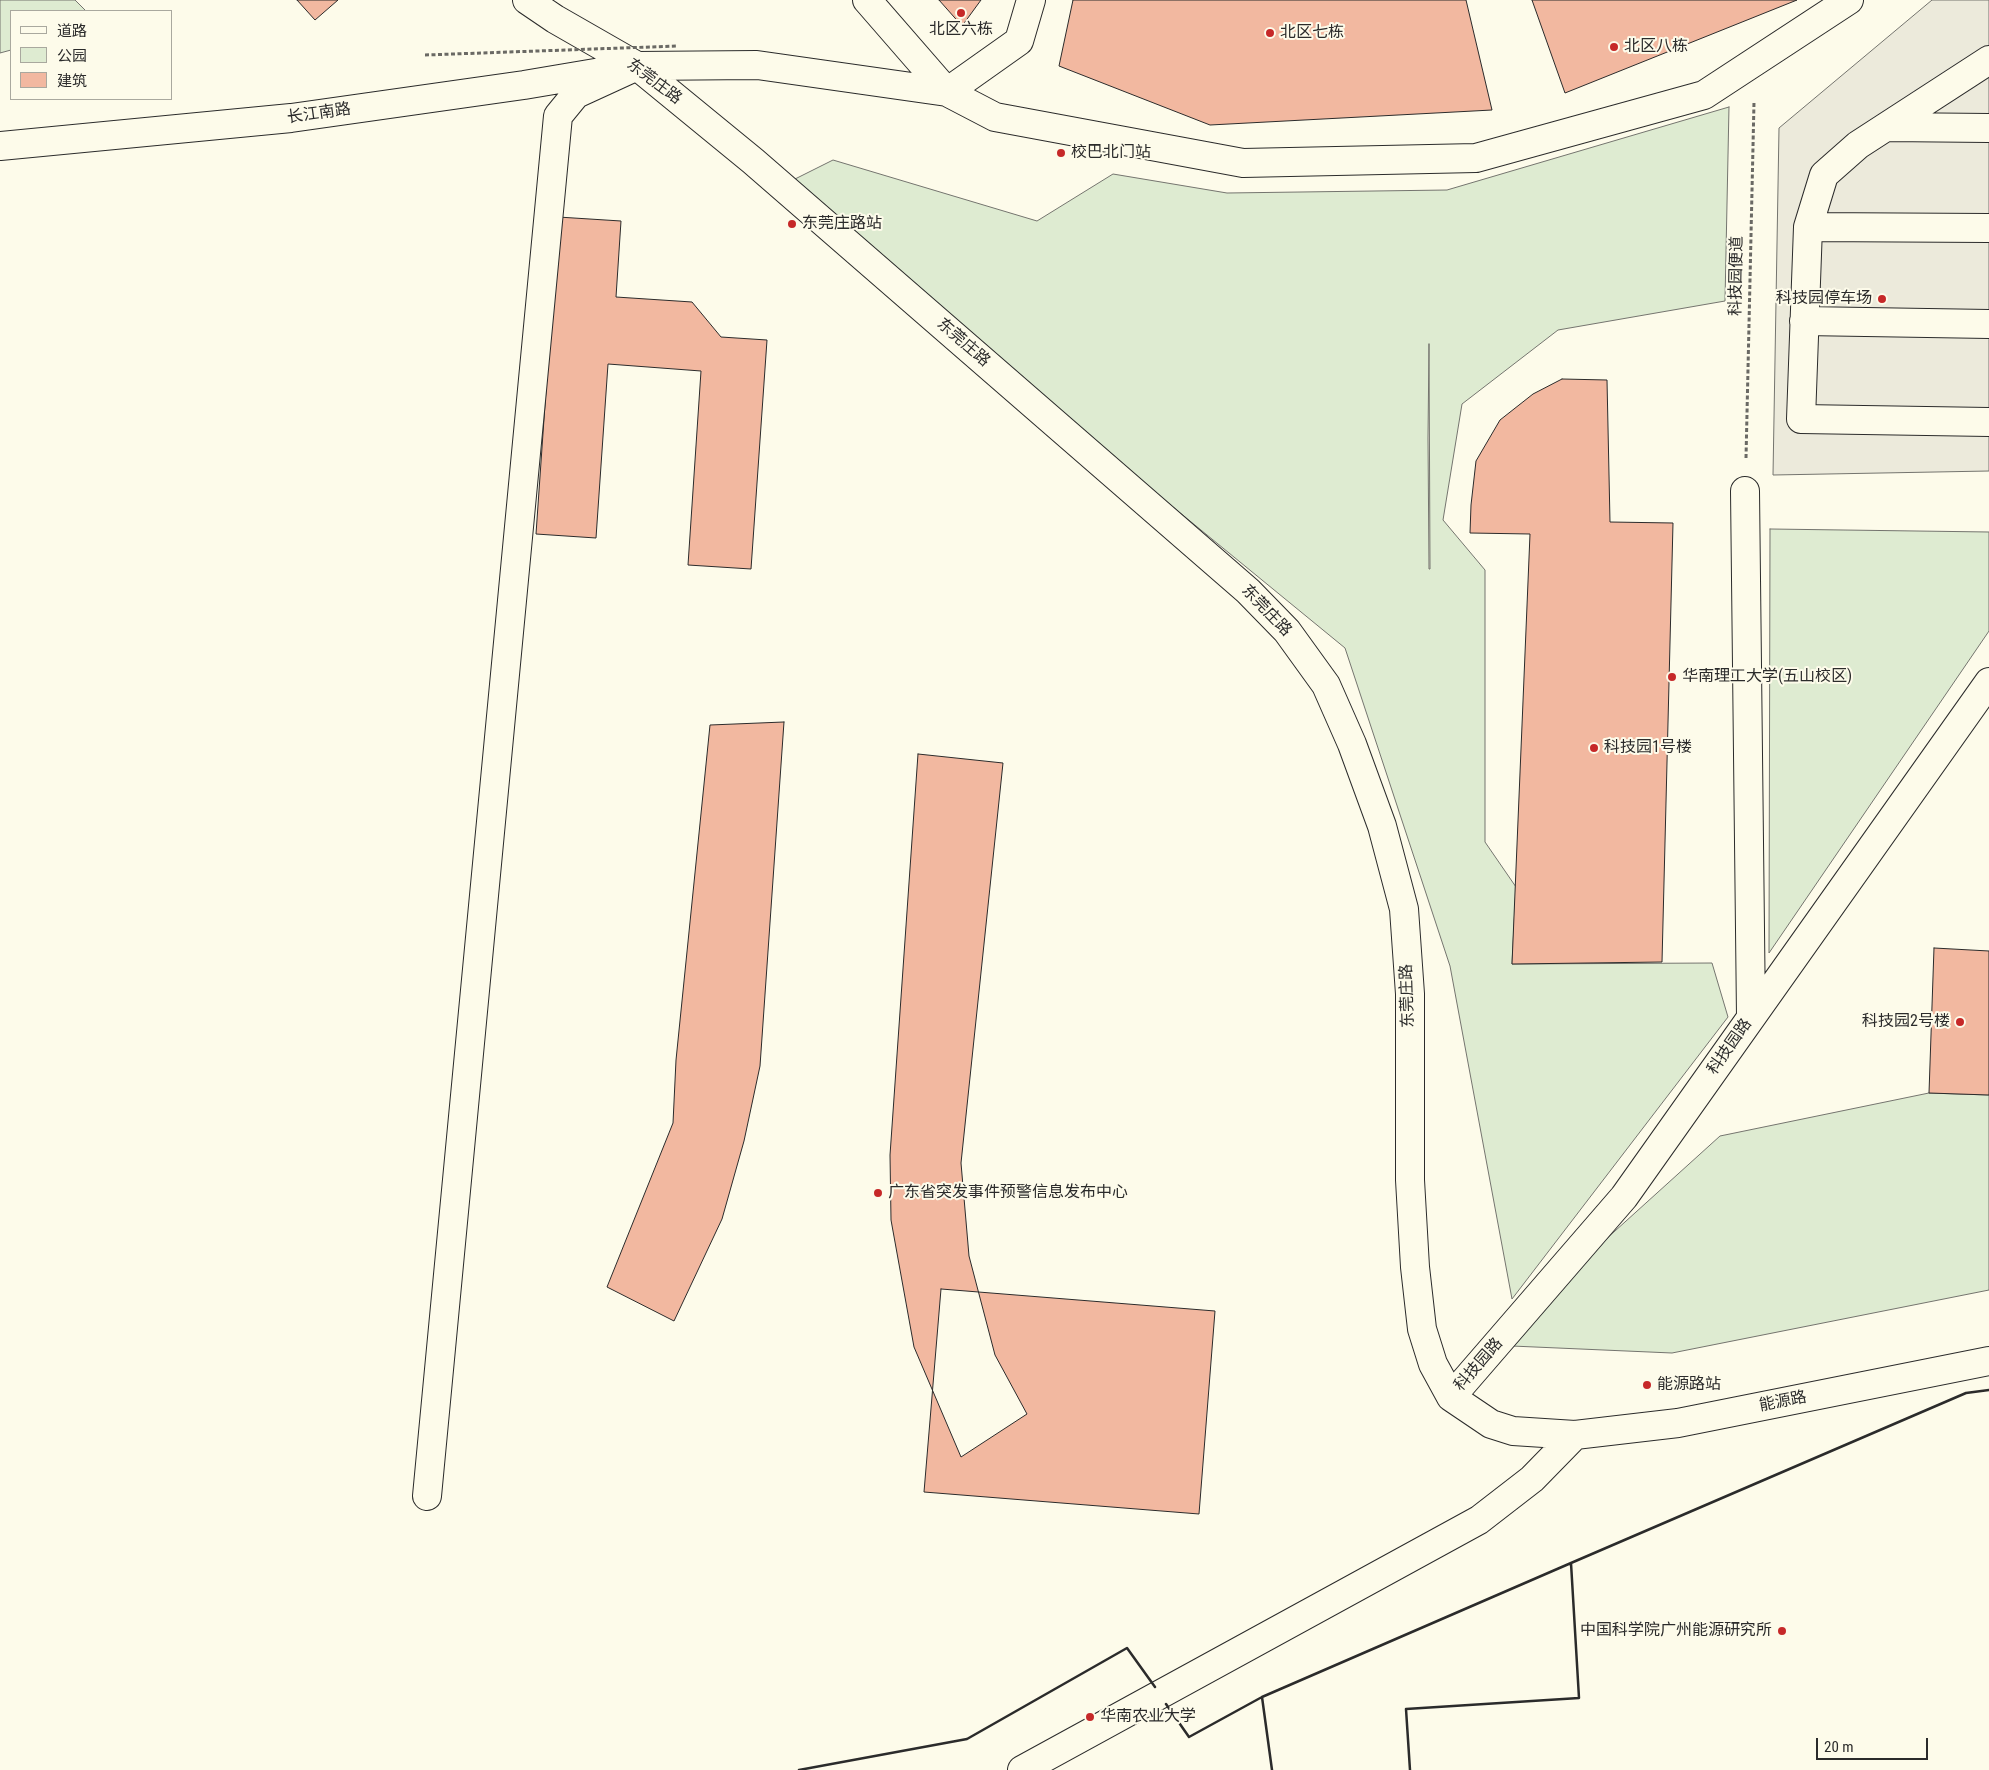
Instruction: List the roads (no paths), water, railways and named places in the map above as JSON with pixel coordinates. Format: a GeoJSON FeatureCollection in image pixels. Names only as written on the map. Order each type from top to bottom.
{"type":"FeatureCollection","features":[{"type":"Feature","properties":{"kind":"street","name":"东莞庄路"},"geometry":{"type":"LineString","coordinates":[[527,0],[555,19],[637,66],[753,161],[1248,591],[1288,631],[1326,685],[1352,744],[1382,826],[1404,909],[1410,994],[1410,1180],[1415,1267],[1422,1329],[1433,1364],[1452,1397],[1491,1424],[1514,1431],[1575,1435]]}},
{"type":"Feature","properties":{"kind":"street"},"geometry":{"type":"LineString","coordinates":[[867,0],[947,92]]}},
{"type":"Feature","properties":{"kind":"street"},"geometry":{"type":"LineString","coordinates":[[947,92],[1019,41],[1031,0]]}},
{"type":"Feature","properties":{"kind":"street"},"geometry":{"type":"LineString","coordinates":[[427,1496],[558,116],[576,94],[637,66],[757,66],[947,92],[994,117],[1243,163],[1476,158],[1704,95],[1850,0]]}},
{"type":"Feature","properties":{"kind":"street"},"geometry":{"type":"LineString","coordinates":[[1989,60],[1858,146],[1824,175],[1808,227],[1801,419],[1989,422]]}},
{"type":"Feature","properties":{"kind":"street","name":"长江南路"},"geometry":{"type":"LineString","coordinates":[[0,146],[291,118],[524,86],[637,66]]}},
{"type":"Feature","properties":{"kind":"street"},"geometry":{"type":"LineString","coordinates":[[1886,127],[1989,128]]}},
{"type":"Feature","properties":{"kind":"street"},"geometry":{"type":"LineString","coordinates":[[1808,227],[1989,228]]}},
{"type":"Feature","properties":{"kind":"street"},"geometry":{"type":"LineString","coordinates":[[1804,321],[1989,324]]}},
{"type":"Feature","properties":{"kind":"street"},"geometry":{"type":"LineString","coordinates":[[1745,492],[1751,1017]]}},
{"type":"Feature","properties":{"kind":"street","name":"科技园路"},"geometry":{"type":"LineString","coordinates":[[1452,1397],[1624,1197],[1989,682]]}},
{"type":"Feature","properties":{"kind":"street","name":"能源路"},"geometry":{"type":"LineString","coordinates":[[1575,1435],[1678,1423],[1989,1361]]}},
{"type":"Feature","properties":{"kind":"street"},"geometry":{"type":"LineString","coordinates":[[1022,1770],[1479,1520],[1532,1479],[1575,1435]]}},
{"type":"Feature","properties":{"kind":"place","name":"北区六栋"},"geometry":{"type":"Point","coordinates":[961,13]}},
{"type":"Feature","properties":{"kind":"place","name":"北区七栋"},"geometry":{"type":"Point","coordinates":[1270,33]}},
{"type":"Feature","properties":{"kind":"place","name":"北区八栋"},"geometry":{"type":"Point","coordinates":[1614,47]}},
{"type":"Feature","properties":{"kind":"place","name":"校巴北门站"},"geometry":{"type":"Point","coordinates":[1061,153]}},
{"type":"Feature","properties":{"kind":"place","name":"东莞庄路站"},"geometry":{"type":"Point","coordinates":[792,224]}},
{"type":"Feature","properties":{"kind":"place","name":"科技园停车场"},"geometry":{"type":"Point","coordinates":[1882,299]}},
{"type":"Feature","properties":{"kind":"place","name":"华南理工大学(五山校区)"},"geometry":{"type":"Point","coordinates":[1672,677]}},
{"type":"Feature","properties":{"kind":"place","name":"科技园1号楼"},"geometry":{"type":"Point","coordinates":[1594,748]}},
{"type":"Feature","properties":{"kind":"place","name":"科技园2号楼"},"geometry":{"type":"Point","coordinates":[1960,1022]}},
{"type":"Feature","properties":{"kind":"place","name":"广东省突发事件预警信息发布中心"},"geometry":{"type":"Point","coordinates":[878,1193]}},
{"type":"Feature","properties":{"kind":"place","name":"能源路站"},"geometry":{"type":"Point","coordinates":[1647,1385]}},
{"type":"Feature","properties":{"kind":"place","name":"中国科学院广州能源研究所"},"geometry":{"type":"Point","coordinates":[1782,1631]}},
{"type":"Feature","properties":{"kind":"place","name":"华南农业大学"},"geometry":{"type":"Point","coordinates":[1090,1717]}}]}
